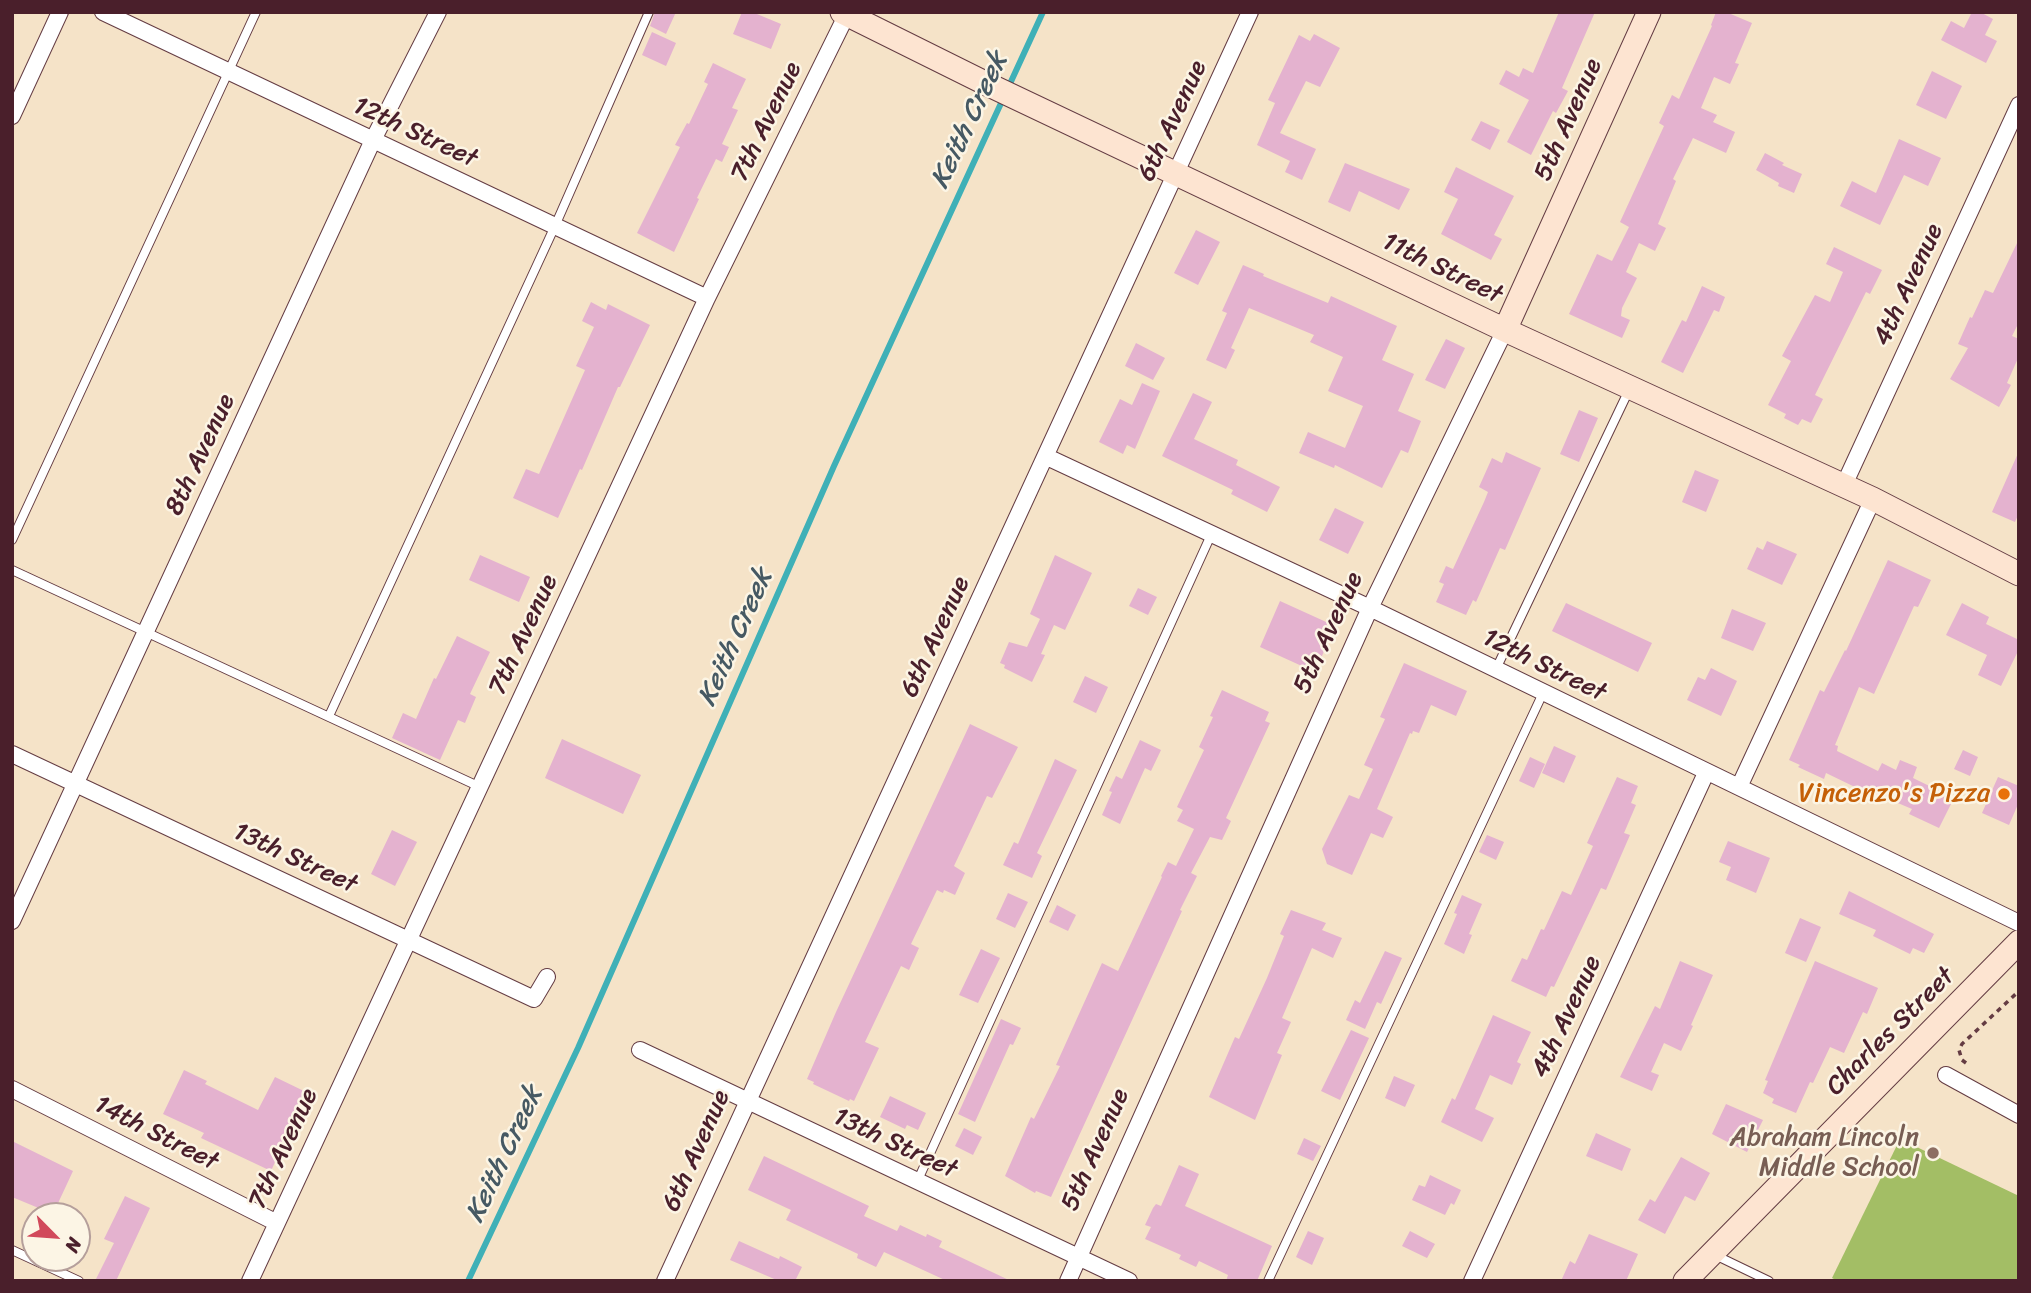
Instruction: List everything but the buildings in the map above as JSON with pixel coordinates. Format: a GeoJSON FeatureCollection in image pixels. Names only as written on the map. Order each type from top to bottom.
{"type":"FeatureCollection","features":[{"type":"Feature","properties":{"kind":"main road","name":"5th Avenue"},"geometry":{"type":"LineString","coordinates":[[1505,330],[1649,12]]}},
{"type":"Feature","properties":{"kind":"main road","name":"11th Street"},"geometry":{"type":"LineString","coordinates":[[846,13],[987,84],[1505,330],[1844,485],[2019,574]]}},
{"type":"Feature","properties":{"kind":"main road","name":"Charles Street"},"geometry":{"type":"LineString","coordinates":[[1685,1281],[2019,942]]}},
{"type":"Feature","properties":{"kind":"street"},"geometry":{"type":"LineString","coordinates":[[12,116],[60,12]]}},
{"type":"Feature","properties":{"kind":"street","name":"12th Street"},"geometry":{"type":"LineString","coordinates":[[103,12],[707,298]]}},
{"type":"Feature","properties":{"kind":"street","name":"8th Avenue"},"geometry":{"type":"LineString","coordinates":[[12,921],[373,140],[438,12]]}},
{"type":"Feature","properties":{"kind":"street","name":"6th Avenue"},"geometry":{"type":"LineString","coordinates":[[665,1281],[1250,12]]}},
{"type":"Feature","properties":{"kind":"street","name":"7th Avenue"},"geometry":{"type":"LineString","coordinates":[[250,1281],[707,298],[846,13]]}},
{"type":"Feature","properties":{"kind":"street","name":"4th Avenue"},"geometry":{"type":"LineString","coordinates":[[1844,485],[2019,106]]}},
{"type":"Feature","properties":{"kind":"street","name":"5th Avenue"},"geometry":{"type":"LineString","coordinates":[[1068,1281],[1370,608],[1505,330]]}},
{"type":"Feature","properties":{"kind":"street","name":"12th Street"},"geometry":{"type":"LineString","coordinates":[[1047,457],[1370,608],[2019,923]]}},
{"type":"Feature","properties":{"kind":"street"},"geometry":{"type":"LineString","coordinates":[[1740,787],[1873,499]]}},
{"type":"Feature","properties":{"kind":"street","name":"13th Street"},"geometry":{"type":"LineString","coordinates":[[12,754],[534,999],[547,977]]}},
{"type":"Feature","properties":{"kind":"street","name":"4th Avenue"},"geometry":{"type":"LineString","coordinates":[[1472,1281],[1706,773]]}},
{"type":"Feature","properties":{"kind":"street","name":"13th Street"},"geometry":{"type":"LineString","coordinates":[[640,1050],[1129,1281]]}},
{"type":"Feature","properties":{"kind":"street"},"geometry":{"type":"LineString","coordinates":[[1946,1075],[2019,1115]]}},
{"type":"Feature","properties":{"kind":"street","name":"14th Street"},"geometry":{"type":"LineString","coordinates":[[12,1089],[277,1223]]}},
{"type":"Feature","properties":{"kind":"lane"},"geometry":{"type":"LineString","coordinates":[[12,540],[256,12]]}},
{"type":"Feature","properties":{"kind":"lane"},"geometry":{"type":"LineString","coordinates":[[329,716],[555,226],[649,12]]}},
{"type":"Feature","properties":{"kind":"lane"},"geometry":{"type":"LineString","coordinates":[[1496,670],[1630,387]]}},
{"type":"Feature","properties":{"kind":"lane"},"geometry":{"type":"LineString","coordinates":[[917,1182],[1211,535]]}},
{"type":"Feature","properties":{"kind":"lane"},"geometry":{"type":"LineString","coordinates":[[12,570],[480,787]]}},
{"type":"Feature","properties":{"kind":"lane"},"geometry":{"type":"LineString","coordinates":[[1268,1281],[1543,693]]}},
{"type":"Feature","properties":{"kind":"lane"},"geometry":{"type":"LineString","coordinates":[[12,1250],[79,1281]]}},
{"type":"Feature","properties":{"kind":"lane"},"geometry":{"type":"LineString","coordinates":[[1712,1253],[1769,1281]]}},
{"type":"Feature","properties":{"kind":"path"},"geometry":{"type":"LineString","coordinates":[[1968,1066],[1962,1060],[1959,1050],[1962,1044],[2019,992]]}},
{"type":"Feature","properties":{"kind":"green space"},"geometry":{"type":"Polygon","coordinates":[[[1900,1139],[2019,1196],[2019,1281],[1838,1281],[1832,1278],[1900,1139]]]}},
{"type":"Feature","properties":{"kind":"waterway","name":"Keith Creek"},"geometry":{"type":"LineString","coordinates":[[468,1281],[578,1048],[834,466],[1043,12]]}},
{"type":"Feature","properties":{"kind":"place","name":"Vincenzo's Pizza"},"geometry":{"type":"Point","coordinates":[2004,794]}},
{"type":"Feature","properties":{"kind":"place","name":"Abraham Lincoln Middle School"},"geometry":{"type":"Point","coordinates":[1933,1153]}}]}
